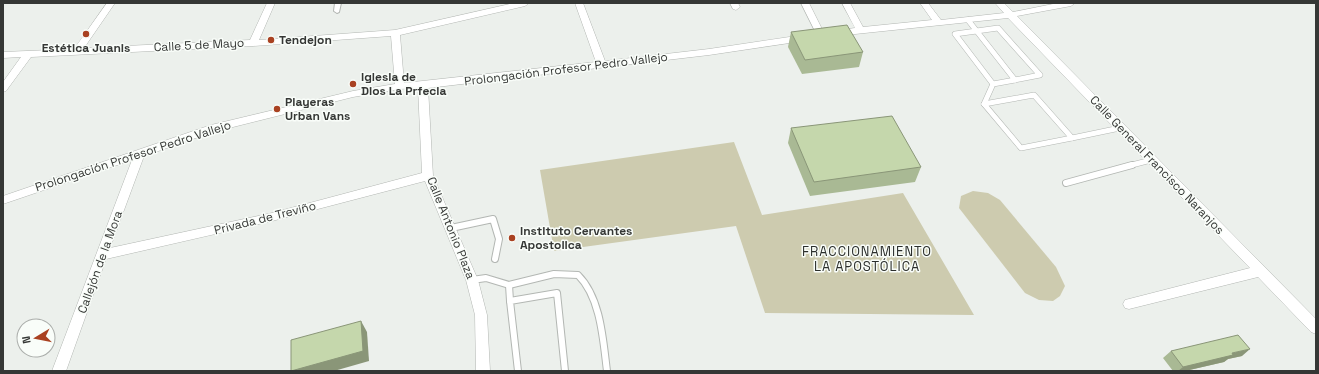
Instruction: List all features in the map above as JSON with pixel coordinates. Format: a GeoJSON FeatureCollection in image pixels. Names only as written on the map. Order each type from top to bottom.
{"type":"FeatureCollection","features":[{"type":"Feature","properties":{"kind":"street"},"geometry":{"type":"LineString","coordinates":[[77,50],[110,3]]}},
{"type":"Feature","properties":{"kind":"street"},"geometry":{"type":"LineString","coordinates":[[253,43],[271,3]]}},
{"type":"Feature","properties":{"kind":"street"},"geometry":{"type":"LineString","coordinates":[[337,11],[338,3]]}},
{"type":"Feature","properties":{"kind":"street","name":"Calle 5 de Mayo"},"geometry":{"type":"LineString","coordinates":[[3,55],[77,50],[253,43],[395,33],[525,3]]}},
{"type":"Feature","properties":{"kind":"street"},"geometry":{"type":"LineString","coordinates":[[579,3],[602,65]]}},
{"type":"Feature","properties":{"kind":"street"},"geometry":{"type":"LineString","coordinates":[[805,3],[821,35]]}},
{"type":"Feature","properties":{"kind":"street"},"geometry":{"type":"LineString","coordinates":[[846,3],[860,30]]}},
{"type":"Feature","properties":{"kind":"street"},"geometry":{"type":"LineString","coordinates":[[924,3],[938,22]]}},
{"type":"Feature","properties":{"kind":"street","name":"Calle General Francisco Naranjos"},"geometry":{"type":"LineString","coordinates":[[999,3],[1316,328]]}},
{"type":"Feature","properties":{"kind":"street","name":"Prolongación Profesor Pedro Vallejo"},"geometry":{"type":"LineString","coordinates":[[3,200],[211,129],[353,94],[400,86],[423,85],[708,52],[860,30],[1010,15],[1071,3]]}},
{"type":"Feature","properties":{"kind":"street"},"geometry":{"type":"LineString","coordinates":[[395,33],[400,86]]}},
{"type":"Feature","properties":{"kind":"street"},"geometry":{"type":"LineString","coordinates":[[3,89],[29,53]]}},
{"type":"Feature","properties":{"kind":"street","name":"Calle Antonio Plaza"},"geometry":{"type":"LineString","coordinates":[[423,85],[428,176],[472,280],[481,315],[483,371]]}},
{"type":"Feature","properties":{"kind":"street","name":"Callejón de la Mora"},"geometry":{"type":"LineString","coordinates":[[59,371],[140,152]]}},
{"type":"Feature","properties":{"kind":"street","name":"Privada de Treviño"},"geometry":{"type":"LineString","coordinates":[[102,255],[272,217],[428,176]]}},
{"type":"Feature","properties":{"kind":"street"},"geometry":{"type":"LineString","coordinates":[[1129,304],[1260,271]]}},
{"type":"Feature","properties":{"kind":"lane"},"geometry":{"type":"LineString","coordinates":[[968,20],[1015,80]]}},
{"type":"Feature","properties":{"kind":"lane"},"geometry":{"type":"LineString","coordinates":[[998,28],[1040,75],[993,84],[955,34],[998,28]]}},
{"type":"Feature","properties":{"kind":"lane"},"geometry":{"type":"LineString","coordinates":[[984,104],[993,84]]}},
{"type":"Feature","properties":{"kind":"lane"},"geometry":{"type":"LineString","coordinates":[[984,104],[1034,95],[1072,138]]}},
{"type":"Feature","properties":{"kind":"lane"},"geometry":{"type":"LineString","coordinates":[[984,104],[1021,148],[1120,128]]}},
{"type":"Feature","properties":{"kind":"lane"},"geometry":{"type":"LineString","coordinates":[[1066,183],[1151,160]]}},
{"type":"Feature","properties":{"kind":"lane"},"geometry":{"type":"LineString","coordinates":[[451,228],[493,219],[497,227],[500,242],[495,259]]}},
{"type":"Feature","properties":{"kind":"lane"},"geometry":{"type":"LineString","coordinates":[[472,280],[486,278],[509,285],[554,274],[578,275],[588,285],[601,327],[607,371]]}},
{"type":"Feature","properties":{"kind":"lane"},"geometry":{"type":"LineString","coordinates":[[509,285],[518,371]]}},
{"type":"Feature","properties":{"kind":"lane"},"geometry":{"type":"LineString","coordinates":[[510,301],[557,293],[565,371]]}},
{"type":"Feature","properties":{"kind":"shaded area"},"geometry":{"type":"Polygon","coordinates":[[[734,142],[762,215],[903,193],[974,315],[765,313],[736,226],[554,251],[540,170],[734,142]]]}},
{"type":"Feature","properties":{"kind":"shaded area"},"geometry":{"type":"Polygon","coordinates":[[[973,191],[988,193],[1000,200],[1056,267],[1065,286],[1060,296],[1053,301],[1039,300],[1025,293],[959,208],[961,196],[973,191]]]}},
{"type":"Feature","properties":{"kind":"building"},"geometry":{"type":"Polygon","coordinates":[[[847,25],[863,52],[805,60],[791,32],[847,25]]]}},
{"type":"Feature","properties":{"kind":"building"},"geometry":{"type":"Polygon","coordinates":[[[892,116],[921,167],[814,182],[791,128],[892,116]]]}},
{"type":"Feature","properties":{"kind":"building"},"geometry":{"type":"Polygon","coordinates":[[[361,321],[363,351],[291,371],[291,340],[361,321]]]}},
{"type":"Feature","properties":{"kind":"building"},"geometry":{"type":"Polygon","coordinates":[[[1238,335],[1250,349],[1232,353],[1233,355],[1183,367],[1171,351],[1238,335]]]}},
{"type":"Feature","properties":{"kind":"place","name":"Estética Juanis"},"geometry":{"type":"Point","coordinates":[86,34]}},
{"type":"Feature","properties":{"kind":"place","name":"Tendejon"},"geometry":{"type":"Point","coordinates":[271,40]}},
{"type":"Feature","properties":{"kind":"place","name":"Iglesia de Dios La Prfecia"},"geometry":{"type":"Point","coordinates":[353,84]}},
{"type":"Feature","properties":{"kind":"place","name":"Playeras Urban Vans"},"geometry":{"type":"Point","coordinates":[277,109]}},
{"type":"Feature","properties":{"kind":"place","name":"Instituto Cervantes Apostolica"},"geometry":{"type":"Point","coordinates":[512,238]}},
{"type":"Feature","properties":{"kind":"district","name":"FRACCIONAMIENTO LA APOSTÓLICA"},"geometry":{"type":"Point","coordinates":[867,258]}}]}
